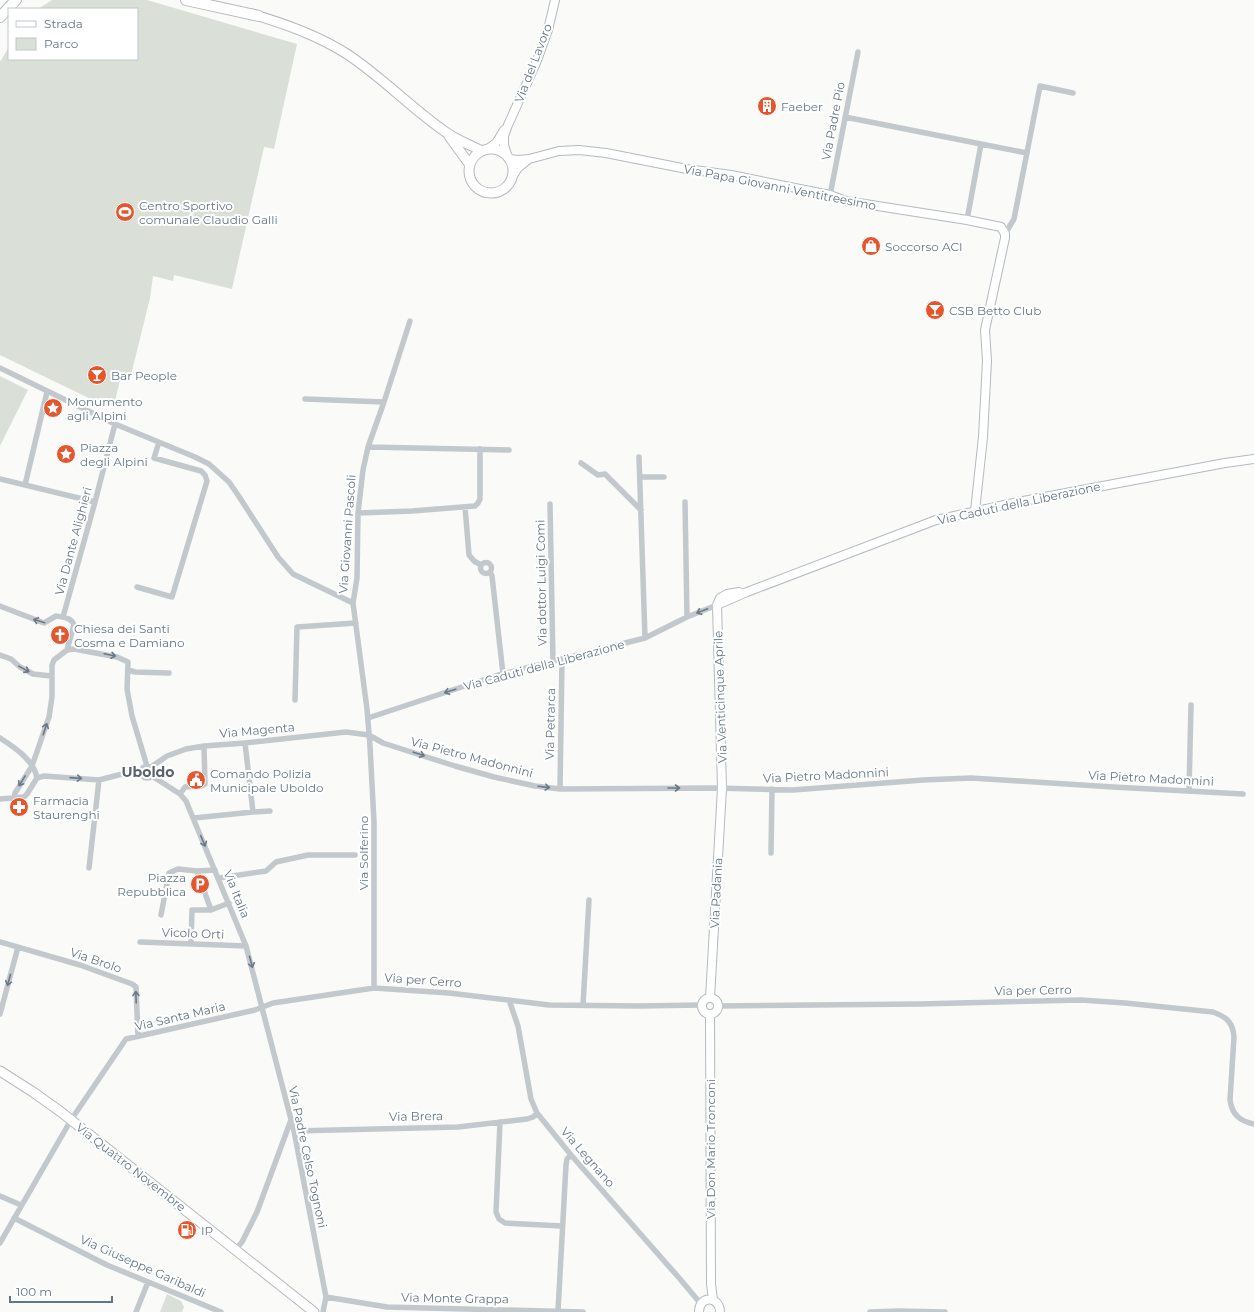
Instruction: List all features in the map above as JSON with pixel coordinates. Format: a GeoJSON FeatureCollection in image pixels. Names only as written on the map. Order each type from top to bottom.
{"type":"FeatureCollection","features":[{"type":"Feature","properties":{"kind":"highway"},"geometry":{"type":"LineString","coordinates":[[0,17],[16,0]]}},
{"type":"Feature","properties":{"kind":"highway"},"geometry":{"type":"LineString","coordinates":[[186,0],[259,16]]}},
{"type":"Feature","properties":{"kind":"highway"},"geometry":{"type":"LineString","coordinates":[[217,0],[259,16]]}},
{"type":"Feature","properties":{"kind":"main road"},"geometry":{"type":"LineString","coordinates":[[204,0],[259,16],[312,35],[348,55],[375,74],[447,133],[484,150],[496,150],[505,154],[509,158],[513,170],[512,177],[502,190],[485,192],[478,188],[472,181],[470,175],[470,165],[476,156],[484,150]]}},
{"type":"Feature","properties":{"kind":"main road"},"geometry":{"type":"LineString","coordinates":[[447,133],[470,165]]}},
{"type":"Feature","properties":{"kind":"main road","name":"Via Quattro Novembre"},"geometry":{"type":"LineString","coordinates":[[0,1071],[33,1092],[71,1120],[314,1312]]}},
{"type":"Feature","properties":{"kind":"street","name":"Via del Lavoro"},"geometry":{"type":"LineString","coordinates":[[484,150],[496,143],[508,125],[536,63],[548,30],[555,0]]}},
{"type":"Feature","properties":{"kind":"street","name":"Via Padre Pio"},"geometry":{"type":"LineString","coordinates":[[830,195],[858,52]]}},
{"type":"Feature","properties":{"kind":"street"},"geometry":{"type":"LineString","coordinates":[[976,510],[983,437],[987,361],[985,330],[1005,234],[1014,219],[1040,86],[1073,93]]}},
{"type":"Feature","properties":{"kind":"street"},"geometry":{"type":"LineString","coordinates":[[845,117],[1027,153]]}},
{"type":"Feature","properties":{"kind":"street","name":"Via del Lavoro"},"geometry":{"type":"LineString","coordinates":[[508,125],[504,142],[505,151],[509,158]]}},
{"type":"Feature","properties":{"kind":"street"},"geometry":{"type":"LineString","coordinates":[[967,220],[981,144]]}},
{"type":"Feature","properties":{"kind":"street","name":"Via Papa Giovanni Ventitreesimo"},"geometry":{"type":"LineString","coordinates":[[509,158],[518,160],[529,159],[559,151],[579,150],[606,154],[687,169],[732,175],[830,195],[846,201],[997,226],[1001,228],[1005,234]]}},
{"type":"Feature","properties":{"kind":"street","name":"Via Papa Giovanni Ventitreesimo"},"geometry":{"type":"LineString","coordinates":[[512,177],[518,168],[529,159]]}},
{"type":"Feature","properties":{"kind":"street","name":"Via Giovanni Pascoli"},"geometry":{"type":"LineString","coordinates":[[368,718],[353,604],[357,578],[358,513],[363,470],[368,447],[410,321]]}},
{"type":"Feature","properties":{"kind":"street"},"geometry":{"type":"LineString","coordinates":[[0,368],[115,424],[209,464],[229,482],[278,557],[293,574],[353,604]]}},
{"type":"Feature","properties":{"kind":"street"},"geometry":{"type":"LineString","coordinates":[[25,485],[47,392]]}},
{"type":"Feature","properties":{"kind":"street"},"geometry":{"type":"LineString","coordinates":[[305,399],[384,402]]}},
{"type":"Feature","properties":{"kind":"street","name":"Via Dante Alighieri"},"geometry":{"type":"LineString","coordinates":[[63,617],[115,424]]}},
{"type":"Feature","properties":{"kind":"street"},"geometry":{"type":"LineString","coordinates":[[138,587],[172,597],[207,481],[205,475],[200,471],[154,458],[159,442]]}},
{"type":"Feature","properties":{"kind":"street"},"geometry":{"type":"LineString","coordinates":[[368,447],[509,450]]}},
{"type":"Feature","properties":{"kind":"street"},"geometry":{"type":"LineString","coordinates":[[358,513],[412,511],[475,506],[480,501],[480,449]]}},
{"type":"Feature","properties":{"kind":"street"},"geometry":{"type":"LineString","coordinates":[[639,458],[641,478],[645,638]]}},
{"type":"Feature","properties":{"kind":"street","name":"Via Caduti della Liberazione"},"geometry":{"type":"LineString","coordinates":[[368,718],[503,674],[645,638],[687,617],[717,605],[720,598],[727,594],[747,592],[936,520],[976,510],[1254,458]]}},
{"type":"Feature","properties":{"kind":"street"},"geometry":{"type":"LineString","coordinates":[[581,463],[598,475],[605,474],[641,510]]}},
{"type":"Feature","properties":{"kind":"street"},"geometry":{"type":"LineString","coordinates":[[641,478],[664,477]]}},
{"type":"Feature","properties":{"kind":"street"},"geometry":{"type":"LineString","coordinates":[[0,478],[95,502]]}},
{"type":"Feature","properties":{"kind":"street"},"geometry":{"type":"LineString","coordinates":[[685,502],[687,617]]}},
{"type":"Feature","properties":{"kind":"street","name":"Via dottor Luigi Comi"},"geometry":{"type":"LineString","coordinates":[[550,504],[553,662]]}},
{"type":"Feature","properties":{"kind":"street"},"geometry":{"type":"LineString","coordinates":[[465,507],[469,555],[474,561],[481,565],[483,572],[490,572],[492,576],[503,674]]}},
{"type":"Feature","properties":{"kind":"street","name":"Via Venticinque Aprile"},"geometry":{"type":"LineString","coordinates":[[717,605],[722,788]]}},
{"type":"Feature","properties":{"kind":"street"},"geometry":{"type":"LineString","coordinates":[[0,606],[44,623],[54,616],[63,617],[73,622],[74,626],[68,650]]}},
{"type":"Feature","properties":{"kind":"street"},"geometry":{"type":"LineString","coordinates":[[296,700],[297,628],[356,623]]}},
{"type":"Feature","properties":{"kind":"street"},"geometry":{"type":"LineString","coordinates":[[14,798],[15,793],[32,766],[49,717],[52,697],[51,676],[53,662],[68,650],[74,649],[117,657],[128,662],[127,689],[132,716],[149,766],[153,770],[152,776]]}},
{"type":"Feature","properties":{"kind":"street"},"geometry":{"type":"LineString","coordinates":[[0,655],[11,659],[20,667],[33,674],[51,676]]}},
{"type":"Feature","properties":{"kind":"street","name":"Via Petrarca"},"geometry":{"type":"LineString","coordinates":[[560,789],[562,660]]}},
{"type":"Feature","properties":{"kind":"street"},"geometry":{"type":"LineString","coordinates":[[128,670],[135,672],[169,673]]}},
{"type":"Feature","properties":{"kind":"street"},"geometry":{"type":"LineString","coordinates":[[1189,791],[1191,705]]}},
{"type":"Feature","properties":{"kind":"street","name":"Via Solferino"},"geometry":{"type":"LineString","coordinates":[[368,718],[374,822],[374,988]]}},
{"type":"Feature","properties":{"kind":"street","name":"Via Magenta"},"geometry":{"type":"LineString","coordinates":[[149,766],[167,756],[186,749],[204,746],[346,732],[369,735]]}},
{"type":"Feature","properties":{"kind":"street","name":"Via Pietro Madonnini"},"geometry":{"type":"LineString","coordinates":[[369,735],[383,743],[455,766],[535,786],[560,789],[800,789],[971,778],[1243,794]]}},
{"type":"Feature","properties":{"kind":"street"},"geometry":{"type":"LineString","coordinates":[[0,738],[18,752],[35,769],[37,778]]}},
{"type":"Feature","properties":{"kind":"street"},"geometry":{"type":"LineString","coordinates":[[245,743],[253,812]]}},
{"type":"Feature","properties":{"kind":"street"},"geometry":{"type":"LineString","coordinates":[[152,776],[180,794],[185,787],[202,786],[205,784],[204,746]]}},
{"type":"Feature","properties":{"kind":"street"},"geometry":{"type":"LineString","coordinates":[[141,773],[142,769],[149,766]]}},
{"type":"Feature","properties":{"kind":"street"},"geometry":{"type":"LineString","coordinates":[[0,799],[26,796],[37,778],[44,776],[99,780],[126,773],[141,773]]}},
{"type":"Feature","properties":{"kind":"street"},"geometry":{"type":"LineString","coordinates":[[141,773],[145,778],[152,776]]}},
{"type":"Feature","properties":{"kind":"street"},"geometry":{"type":"LineString","coordinates":[[89,868],[99,780]]}},
{"type":"Feature","properties":{"kind":"street","name":"Via Padania"},"geometry":{"type":"LineString","coordinates":[[710,998],[722,788]]}},
{"type":"Feature","properties":{"kind":"street"},"geometry":{"type":"LineString","coordinates":[[771,853],[772,789]]}},
{"type":"Feature","properties":{"kind":"street","name":"Via Italia"},"geometry":{"type":"LineString","coordinates":[[180,794],[186,801],[194,818],[230,903],[246,946],[262,1007]]}},
{"type":"Feature","properties":{"kind":"street"},"geometry":{"type":"LineString","coordinates":[[194,818],[270,811]]}},
{"type":"Feature","properties":{"kind":"street"},"geometry":{"type":"LineString","coordinates":[[219,878],[266,871],[276,862],[308,855],[355,854]]}},
{"type":"Feature","properties":{"kind":"street"},"geometry":{"type":"LineString","coordinates":[[162,915],[169,873],[178,869],[197,871],[216,870]]}},
{"type":"Feature","properties":{"kind":"street"},"geometry":{"type":"LineString","coordinates":[[197,871],[211,910]]}},
{"type":"Feature","properties":{"kind":"street"},"geometry":{"type":"LineString","coordinates":[[583,1005],[589,900]]}},
{"type":"Feature","properties":{"kind":"street"},"geometry":{"type":"LineString","coordinates":[[191,944],[192,910],[211,910],[230,903]]}},
{"type":"Feature","properties":{"kind":"street","name":"Via Brolo"},"geometry":{"type":"LineString","coordinates":[[0,942],[80,965],[132,984],[136,987],[138,1036]]}},
{"type":"Feature","properties":{"kind":"street","name":"Vicolo Orti"},"geometry":{"type":"LineString","coordinates":[[140,942],[246,946]]}},
{"type":"Feature","properties":{"kind":"street"},"geometry":{"type":"LineString","coordinates":[[0,1014],[18,947]]}},
{"type":"Feature","properties":{"kind":"street","name":"Via per Cerro"},"geometry":{"type":"LineString","coordinates":[[262,1007],[273,1003],[374,988],[450,993],[549,1005],[702,1005]]}},
{"type":"Feature","properties":{"kind":"street"},"geometry":{"type":"LineString","coordinates":[[710,998],[714,1000],[717,1006],[716,1010],[710,1014],[704,1012],[702,1005],[704,1001],[710,998]]}},
{"type":"Feature","properties":{"kind":"street","name":"Via Legnano"},"geometry":{"type":"LineString","coordinates":[[509,1000],[518,1026],[531,1099],[538,1113],[571,1155],[680,1279],[704,1304]]}},
{"type":"Feature","properties":{"kind":"street","name":"Via per Cerro"},"geometry":{"type":"LineString","coordinates":[[717,1006],[920,1004],[1081,1000],[1213,1012],[1222,1015],[1229,1021],[1233,1028],[1234,1037],[1230,1100],[1231,1108],[1235,1115],[1241,1120],[1254,1124]]}},
{"type":"Feature","properties":{"kind":"street","name":"Via Santa Maria"},"geometry":{"type":"LineString","coordinates":[[0,1243],[71,1120],[126,1039],[255,1010],[262,1007]]}},
{"type":"Feature","properties":{"kind":"street","name":"Via Padre Celso Tognoni"},"geometry":{"type":"LineString","coordinates":[[262,1007],[294,1131],[326,1297],[323,1312]]}},
{"type":"Feature","properties":{"kind":"street","name":"Via Don Mario Tronconi"},"geometry":{"type":"LineString","coordinates":[[704,1304],[711,1284],[710,1014]]}},
{"type":"Feature","properties":{"kind":"street","name":"Via Brera"},"geometry":{"type":"LineString","coordinates":[[294,1131],[458,1127],[527,1119],[538,1113]]}},
{"type":"Feature","properties":{"kind":"street"},"geometry":{"type":"LineString","coordinates":[[236,1249],[242,1242],[257,1212],[291,1120]]}},
{"type":"Feature","properties":{"kind":"street"},"geometry":{"type":"LineString","coordinates":[[500,1122],[496,1212],[499,1219],[505,1223],[562,1226]]}},
{"type":"Feature","properties":{"kind":"street"},"geometry":{"type":"LineString","coordinates":[[558,1311],[566,1165],[567,1159],[571,1155]]}},
{"type":"Feature","properties":{"kind":"street"},"geometry":{"type":"LineString","coordinates":[[0,1196],[21,1205]]}},
{"type":"Feature","properties":{"kind":"street","name":"Via Giuseppe Garibaldi"},"geometry":{"type":"LineString","coordinates":[[14,1218],[107,1265],[221,1312]]}},
{"type":"Feature","properties":{"kind":"street"},"geometry":{"type":"LineString","coordinates":[[136,1312],[148,1282]]}},
{"type":"Feature","properties":{"kind":"street","name":"Via Monte Grappa"},"geometry":{"type":"LineString","coordinates":[[326,1297],[387,1307],[583,1312]]}},
{"type":"Feature","properties":{"kind":"street"},"geometry":{"type":"LineString","coordinates":[[704,1304],[719,1304],[720,1312]]}},
{"type":"Feature","properties":{"kind":"street"},"geometry":{"type":"LineString","coordinates":[[870,1312],[945,1312]]}},
{"type":"Feature","properties":{"kind":"green space","name":"Centro Sportivo comunale Claudio Galli"},"geometry":{"type":"Polygon","coordinates":[[[52,0],[147,0],[297,44],[274,149],[264,147],[232,289],[174,275],[173,281],[153,276],[150,298],[131,375],[122,372],[115,401],[108,405],[103,405],[0,355],[0,62],[8,49],[8,60],[138,60],[138,8],[40,8],[52,0]]]}},
{"type":"Feature","properties":{"kind":"green space"},"geometry":{"type":"Polygon","coordinates":[[[0,376],[28,390],[0,446],[0,376]]]}},
{"type":"Feature","properties":{"kind":"green space"},"geometry":{"type":"Polygon","coordinates":[[[167,1294],[181,1301],[184,1307],[182,1312],[160,1312],[167,1294]]]}},
{"type":"Feature","properties":{"kind":"place","name":"Faeber"},"geometry":{"type":"Point","coordinates":[767,106]}},
{"type":"Feature","properties":{"kind":"place","name":"Centro Sportivo comunale Claudio Galli"},"geometry":{"type":"Point","coordinates":[125,212]}},
{"type":"Feature","properties":{"kind":"place","name":"Soccorso ACI"},"geometry":{"type":"Point","coordinates":[871,246]}},
{"type":"Feature","properties":{"kind":"place","name":"CSB Betto Club"},"geometry":{"type":"Point","coordinates":[935,310]}},
{"type":"Feature","properties":{"kind":"place","name":"Bar People"},"geometry":{"type":"Point","coordinates":[97,375]}},
{"type":"Feature","properties":{"kind":"place","name":"Monumento agli Alpini"},"geometry":{"type":"Point","coordinates":[53,408]}},
{"type":"Feature","properties":{"kind":"place","name":"Piazza degli Alpini"},"geometry":{"type":"Point","coordinates":[66,454]}},
{"type":"Feature","properties":{"kind":"place","name":"Chiesa dei Santi Cosma e Damiano"},"geometry":{"type":"Point","coordinates":[60,635]}},
{"type":"Feature","properties":{"kind":"place","name":"Comando Polizia Municipale Uboldo"},"geometry":{"type":"Point","coordinates":[196,780]}},
{"type":"Feature","properties":{"kind":"place","name":"Farmacia Staurenghi"},"geometry":{"type":"Point","coordinates":[19,807]}},
{"type":"Feature","properties":{"kind":"place","name":"Piazza Repubblica"},"geometry":{"type":"Point","coordinates":[200,884]}},
{"type":"Feature","properties":{"kind":"place","name":"IP"},"geometry":{"type":"Point","coordinates":[187,1230]}},
{"type":"Feature","properties":{"kind":"district","name":"Uboldo"},"geometry":{"type":"Point","coordinates":[148,772]}}]}
